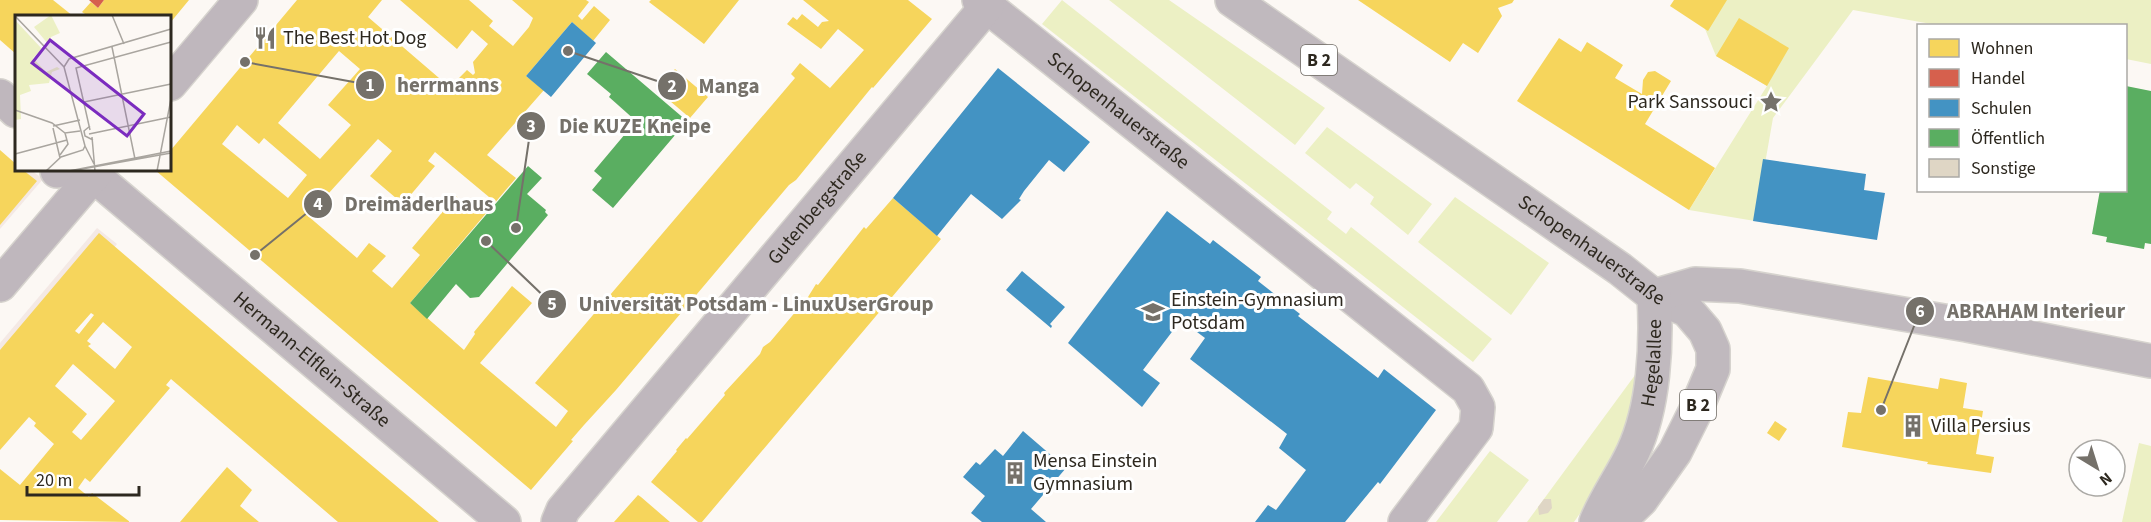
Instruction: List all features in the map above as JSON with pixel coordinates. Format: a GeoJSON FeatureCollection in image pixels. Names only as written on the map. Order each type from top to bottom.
{"type":"FeatureCollection","features":[{"type":"Feature","properties":{"kind":"main road","name":"Schopenhauerstraße"},"geometry":{"type":"LineString","coordinates":[[1232,0],[1612,263],[1654,296],[1695,284],[1740,286],[1967,325],[2151,361]]}},
{"type":"Feature","properties":{"kind":"main road","name":"Hegelallee"},"geometry":{"type":"LineString","coordinates":[[1596,522],[1634,451],[1648,402],[1656,333],[1654,296],[1687,310],[1705,331],[1713,349],[1713,369],[1675,452],[1641,500],[1618,522]]}},
{"type":"Feature","properties":{"kind":"street"},"geometry":{"type":"LineString","coordinates":[[171,83],[241,0]]}},
{"type":"Feature","properties":{"kind":"street","name":"Schopenhauerstraße"},"geometry":{"type":"LineString","coordinates":[[983,3],[1468,389],[1478,407],[1476,428],[1405,522]]}},
{"type":"Feature","properties":{"kind":"street","name":"Gutenbergstraße"},"geometry":{"type":"LineString","coordinates":[[558,522],[563,510],[983,3]]}},
{"type":"Feature","properties":{"kind":"street"},"geometry":{"type":"LineString","coordinates":[[0,96],[15,110]]}},
{"type":"Feature","properties":{"kind":"street"},"geometry":{"type":"LineString","coordinates":[[0,285],[93,189]]}},
{"type":"Feature","properties":{"kind":"street","name":"Hermann-Elflein-Straße"},"geometry":{"type":"LineString","coordinates":[[93,189],[504,522]]}},
{"type":"Feature","properties":{"kind":"shaded area"},"geometry":{"type":"Polygon","coordinates":[[[15,163],[15,171],[32,171],[43,179],[0,229],[0,182],[15,163]]]}},
{"type":"Feature","properties":{"kind":"shaded area"},"geometry":{"type":"Polygon","coordinates":[[[97,228],[117,244],[0,383],[0,343],[97,228]]]}},
{"type":"Feature","properties":{"kind":"green space"},"geometry":{"type":"Polygon","coordinates":[[[1062,0],[1332,212],[1327,219],[1346,234],[1351,227],[1492,339],[1473,362],[1042,24],[1062,0]]]}},
{"type":"Feature","properties":{"kind":"green space"},"geometry":{"type":"Polygon","coordinates":[[[1109,0],[1169,0],[1325,108],[1295,145],[1109,0]]]}},
{"type":"Feature","properties":{"kind":"green space","name":"Park Sanssouci"},"geometry":{"type":"Polygon","coordinates":[[[1724,0],[2151,0],[2151,64],[2127,59],[2127,24],[1931,24],[1853,10],[1773,118],[1755,221],[1689,210],[1767,86],[1716,56],[1705,29],[1724,0]]]}},
{"type":"Feature","properties":{"kind":"green space"},"geometry":{"type":"Polygon","coordinates":[[[1327,127],[1432,204],[1408,235],[1370,204],[1374,197],[1356,183],[1350,189],[1305,153],[1327,127]]]}},
{"type":"Feature","properties":{"kind":"green space"},"geometry":{"type":"Polygon","coordinates":[[[1455,197],[1549,263],[1511,315],[1418,242],[1455,197]]]}},
{"type":"Feature","properties":{"kind":"green space"},"geometry":{"type":"Polygon","coordinates":[[[1638,371],[1638,396],[1607,475],[1574,522],[1527,522],[1638,371]]]}},
{"type":"Feature","properties":{"kind":"green space"},"geometry":{"type":"Polygon","coordinates":[[[2139,443],[2151,446],[2151,522],[2122,522],[2139,443]]]}},
{"type":"Feature","properties":{"kind":"green space"},"geometry":{"type":"Polygon","coordinates":[[[1490,451],[1529,480],[1497,522],[1436,522],[1490,451]]]}},
{"type":"Feature","properties":{"kind":"building: Wohnen"},"geometry":{"type":"Polygon","coordinates":[[[0,0],[53,0],[72,15],[15,15],[15,53],[0,40],[0,0]]]}},
{"type":"Feature","properties":{"kind":"building: Wohnen"},"geometry":{"type":"Polygon","coordinates":[[[104,0],[189,0],[171,22],[171,15],[86,15],[82,12],[91,2],[98,8],[104,0]]]}},
{"type":"Feature","properties":{"kind":"building: Wohnen"},"geometry":{"type":"Polygon","coordinates":[[[297,0],[382,0],[368,17],[446,84],[447,95],[455,94],[464,85],[457,80],[467,70],[473,75],[475,73],[473,62],[488,44],[472,30],[457,49],[400,0],[469,0],[493,21],[489,26],[513,46],[529,27],[533,18],[512,0],[586,0],[589,2],[578,16],[582,20],[594,6],[610,20],[593,41],[572,22],[526,76],[544,90],[487,155],[516,178],[410,303],[464,350],[475,334],[474,332],[512,286],[532,303],[480,363],[556,427],[568,411],[535,383],[795,78],[791,74],[800,63],[830,88],[864,50],[838,29],[821,49],[787,24],[793,17],[797,20],[802,14],[818,27],[822,22],[829,21],[803,0],[908,0],[932,19],[571,440],[573,441],[531,490],[156,171],[171,171],[171,150],[297,0]],[[339,51],[278,123],[320,159],[351,125],[328,105],[360,69],[339,51]],[[237,125],[222,144],[288,198],[307,175],[264,138],[259,144],[237,125]],[[378,139],[308,216],[357,258],[369,243],[386,256],[372,271],[392,288],[420,255],[412,248],[456,196],[475,213],[489,197],[435,152],[428,161],[435,166],[403,204],[370,176],[392,151],[378,139]]]}},
{"type":"Feature","properties":{"kind":"building: Wohnen"},"geometry":{"type":"Polygon","coordinates":[[[651,0],[739,0],[704,44],[649,2],[651,0]]]}},
{"type":"Feature","properties":{"kind":"building: Wohnen"},"geometry":{"type":"Polygon","coordinates":[[[1358,0],[1514,0],[1498,8],[1502,16],[1478,53],[1463,43],[1450,62],[1358,0]]]}},
{"type":"Feature","properties":{"kind":"building: Wohnen"},"geometry":{"type":"Polygon","coordinates":[[[1674,0],[1727,0],[1708,31],[1670,6],[1674,0]]]}},
{"type":"Feature","properties":{"kind":"building: Wohnen"},"geometry":{"type":"Polygon","coordinates":[[[1739,18],[1789,48],[1767,86],[1716,56],[1739,18]]]}},
{"type":"Feature","properties":{"kind":"building: Wohnen"},"geometry":{"type":"Polygon","coordinates":[[[1559,38],[1581,52],[1587,42],[1623,65],[1615,78],[1642,94],[1643,80],[1648,72],[1655,71],[1671,81],[1645,124],[1715,168],[1689,210],[1517,101],[1559,38]]]}},
{"type":"Feature","properties":{"kind":"building: Wohnen"},"geometry":{"type":"Polygon","coordinates":[[[675,69],[708,97],[690,118],[657,90],[675,69]]]}},
{"type":"Feature","properties":{"kind":"building: Wohnen"},"geometry":{"type":"Polygon","coordinates":[[[0,150],[15,163],[15,171],[24,171],[37,181],[0,225],[0,150]]]}},
{"type":"Feature","properties":{"kind":"building: Wohnen"},"geometry":{"type":"Polygon","coordinates":[[[893,198],[941,239],[702,522],[698,522],[651,482],[686,438],[725,395],[724,393],[760,354],[763,347],[770,342],[808,297],[816,284],[818,285],[864,227],[866,229],[893,198]]]}},
{"type":"Feature","properties":{"kind":"building: Wohnen"},"geometry":{"type":"Polygon","coordinates":[[[99,233],[439,522],[338,522],[171,379],[166,385],[170,388],[90,482],[85,478],[78,488],[89,497],[92,493],[130,522],[0,520],[0,469],[20,485],[54,444],[34,426],[36,423],[29,417],[0,450],[0,350],[99,233]],[[91,313],[75,331],[79,334],[94,315],[91,313]],[[103,322],[87,341],[91,344],[88,346],[115,369],[132,347],[103,322]],[[73,364],[55,386],[87,414],[72,432],[81,440],[115,401],[73,364]]]}},
{"type":"Feature","properties":{"kind":"building: Wohnen","name":"Villa Persius"},"geometry":{"type":"Polygon","coordinates":[[[1868,377],[1938,389],[1940,378],[1967,383],[1963,408],[1983,411],[1976,454],[1994,457],[1991,473],[1927,464],[1928,462],[1842,447],[1848,412],[1861,413],[1868,377]]]}},
{"type":"Feature","properties":{"kind":"building: Wohnen"},"geometry":{"type":"Polygon","coordinates":[[[1775,421],[1787,429],[1779,441],[1767,433],[1775,421]]]}},
{"type":"Feature","properties":{"kind":"building: Wohnen"},"geometry":{"type":"Polygon","coordinates":[[[227,467],[252,490],[240,506],[259,522],[180,522],[227,467]]]}},
{"type":"Feature","properties":{"kind":"building: Wohnen"},"geometry":{"type":"Polygon","coordinates":[[[638,495],[641,497],[670,522],[614,522],[638,495]]]}},
{"type":"Feature","properties":{"kind":"building: Handel"},"geometry":{"type":"Polygon","coordinates":[[[89,0],[104,0],[98,8],[89,0]]]}},
{"type":"Feature","properties":{"kind":"building: Schulen"},"geometry":{"type":"Polygon","coordinates":[[[572,22],[596,43],[551,97],[526,76],[572,22]]]}},
{"type":"Feature","properties":{"kind":"building: Schulen"},"geometry":{"type":"Polygon","coordinates":[[[998,68],[1090,142],[1064,172],[1049,160],[1024,191],[1019,199],[1021,200],[1002,219],[971,194],[937,236],[893,198],[998,68]]]}},
{"type":"Feature","properties":{"kind":"building: Schulen"},"geometry":{"type":"Polygon","coordinates":[[[1763,159],[1866,174],[1864,190],[1885,193],[1877,240],[1753,221],[1763,159]]]}},
{"type":"Feature","properties":{"kind":"building: Schulen"},"geometry":{"type":"Polygon","coordinates":[[[1167,211],[1210,244],[1213,240],[1261,277],[1258,281],[1300,314],[1298,316],[1378,378],[1384,369],[1436,410],[1380,484],[1378,482],[1345,522],[1255,522],[1268,505],[1276,510],[1306,470],[1279,448],[1287,434],[1190,359],[1205,338],[1181,320],[1143,370],[1160,383],[1142,407],[1068,343],[1167,211]]]}},
{"type":"Feature","properties":{"kind":"building: Schulen"},"geometry":{"type":"Polygon","coordinates":[[[1022,271],[1065,307],[1050,324],[1051,328],[1006,290],[1022,271]]]}},
{"type":"Feature","properties":{"kind":"building: Schulen","name":"Mensa Einstein Gymnasium"},"geometry":{"type":"Polygon","coordinates":[[[1023,431],[1066,468],[1031,509],[1046,522],[982,522],[971,513],[985,496],[963,477],[976,462],[980,465],[995,449],[1003,456],[1023,431]]]}},
{"type":"Feature","properties":{"kind":"building: Öffentlich"},"geometry":{"type":"Polygon","coordinates":[[[606,52],[687,121],[613,208],[592,190],[602,178],[594,171],[636,121],[609,97],[611,94],[587,74],[606,52]]]}},
{"type":"Feature","properties":{"kind":"building: Öffentlich"},"geometry":{"type":"Polygon","coordinates":[[[2127,86],[2151,91],[2151,244],[2145,243],[2144,249],[2106,242],[2107,237],[2092,234],[2100,192],[2127,192],[2127,86]]]}},
{"type":"Feature","properties":{"kind":"building: Öffentlich"},"geometry":{"type":"Polygon","coordinates":[[[528,166],[542,178],[527,194],[546,210],[548,215],[479,297],[470,298],[456,284],[427,319],[410,303],[528,166]]]}},
{"type":"Feature","properties":{"kind":"building: Sonstige"},"geometry":{"type":"Polygon","coordinates":[[[1544,499],[1551,499],[1552,508],[1548,513],[1539,515],[1538,507],[1544,499]]]}},
{"type":"Feature","properties":{"kind":"place","name":"The Best Hot Dog"},"geometry":{"type":"Point","coordinates":[265,38]}},
{"type":"Feature","properties":{"kind":"place","name":"Manga"},"geometry":{"type":"Point","coordinates":[568,51]}},
{"type":"Feature","properties":{"kind":"place","name":"herrmanns"},"geometry":{"type":"Point","coordinates":[245,62]}},
{"type":"Feature","properties":{"kind":"place","name":"Park Sanssouci"},"geometry":{"type":"Point","coordinates":[1771,102]}},
{"type":"Feature","properties":{"kind":"place","name":"Die KUZE Kneipe"},"geometry":{"type":"Point","coordinates":[516,228]}},
{"type":"Feature","properties":{"kind":"place","name":"Universität Potsdam - LinuxUserGroup"},"geometry":{"type":"Point","coordinates":[486,241]}},
{"type":"Feature","properties":{"kind":"place","name":"Dreimäderlhaus"},"geometry":{"type":"Point","coordinates":[255,255]}},
{"type":"Feature","properties":{"kind":"place","name":"Einstein-Gymnasium Potsdam"},"geometry":{"type":"Point","coordinates":[1153,312]}},
{"type":"Feature","properties":{"kind":"place","name":"ABRAHAM Interieur"},"geometry":{"type":"Point","coordinates":[1881,410]}},
{"type":"Feature","properties":{"kind":"place","name":"Villa Persius"},"geometry":{"type":"Point","coordinates":[1913,426]}},
{"type":"Feature","properties":{"kind":"place","name":"Mensa Einstein Gymnasium"},"geometry":{"type":"Point","coordinates":[1015,473]}}]}
